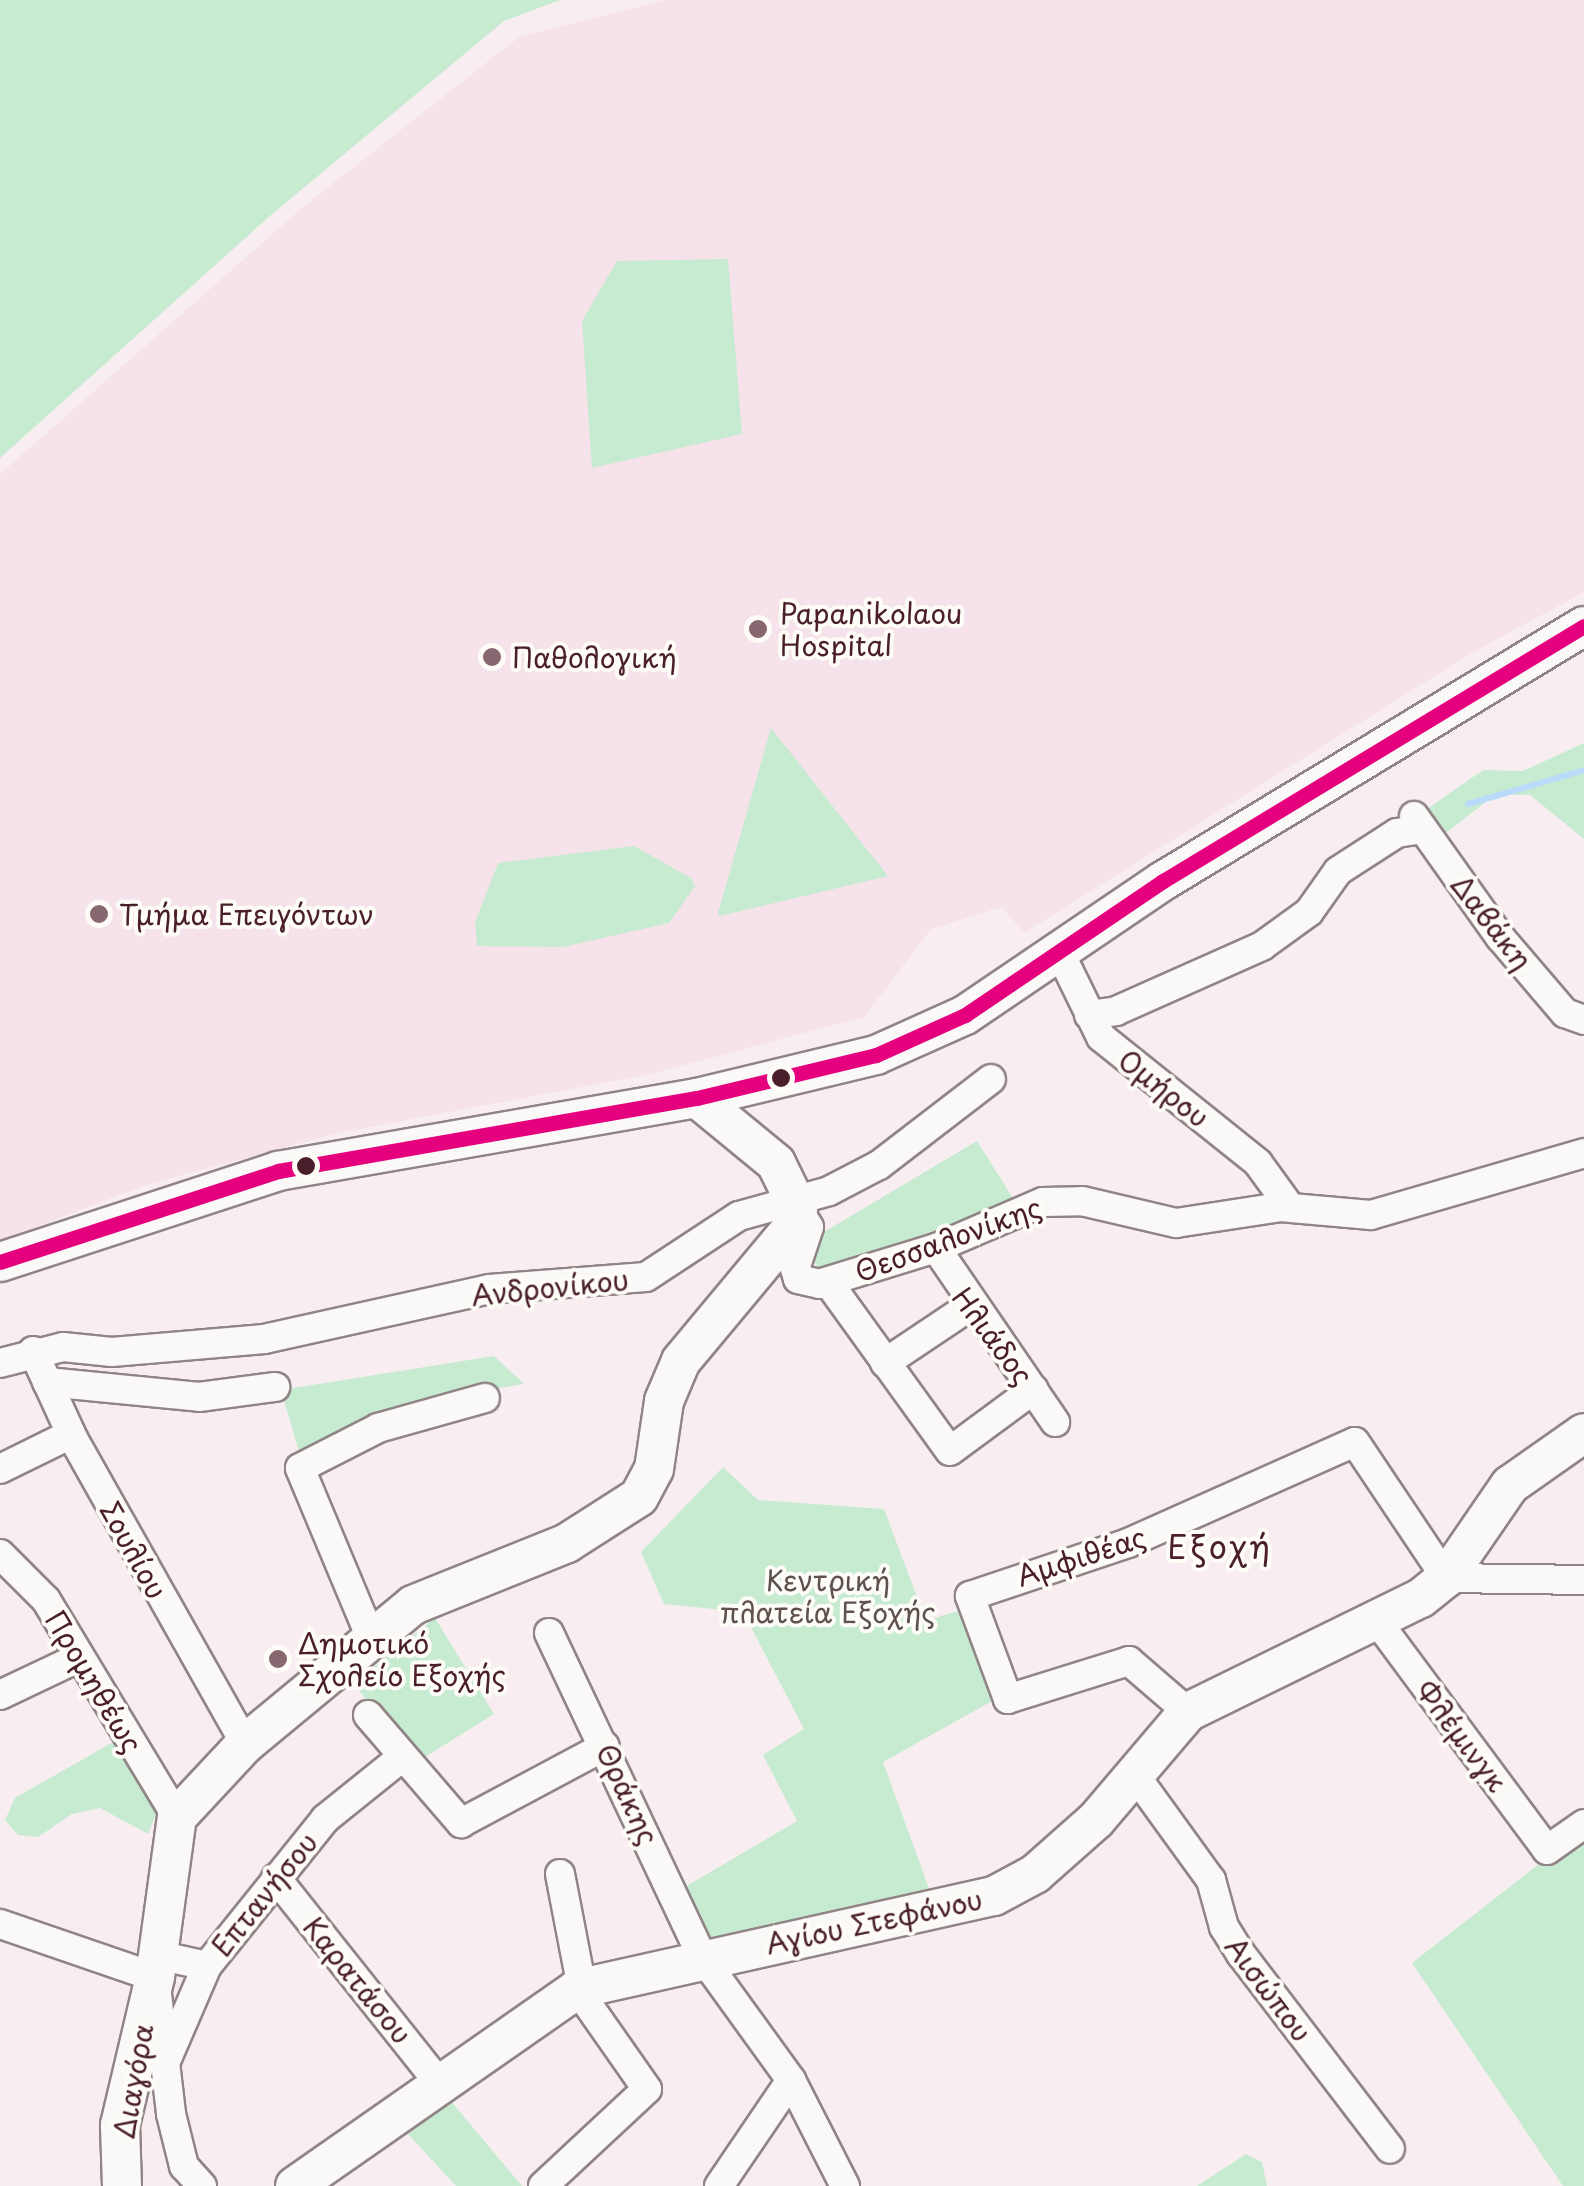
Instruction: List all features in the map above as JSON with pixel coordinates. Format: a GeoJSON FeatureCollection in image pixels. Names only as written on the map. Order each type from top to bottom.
{"type":"FeatureCollection","features":[{"type":"Feature","properties":{"kind":"street"},"geometry":{"type":"LineString","coordinates":[[0,1262],[278,1171],[698,1098],[876,1055],[965,1015],[1163,881],[1584,626]]}},
{"type":"Feature","properties":{"kind":"street","name":"Δαβάκη"},"geometry":{"type":"LineString","coordinates":[[1088,1014],[1116,1011],[1262,946],[1310,912],[1338,871],[1417,821],[1578,1012]]}},
{"type":"Feature","properties":{"kind":"street","name":"Ομήρου"},"geometry":{"type":"LineString","coordinates":[[1060,953],[1088,1014],[1112,1047],[1258,1163],[1290,1207]]}},
{"type":"Feature","properties":{"kind":"street","name":"Ανδρονίκου"},"geometry":{"type":"LineString","coordinates":[[0,1363],[33,1351],[264,1339],[489,1289],[605,1286],[646,1277],[739,1216],[830,1191],[879,1165],[990,1078]]}},
{"type":"Feature","properties":{"kind":"street"},"geometry":{"type":"LineString","coordinates":[[202,2186],[184,2166],[166,2061],[156,1966],[177,1816],[245,1744],[370,1638],[451,1584],[567,1542],[638,1497],[654,1469],[664,1401],[680,1361],[795,1224],[795,1202],[776,1163],[698,1098]]}},
{"type":"Feature","properties":{"kind":"street","name":"Θεσσαλονίκης"},"geometry":{"type":"LineString","coordinates":[[795,1202],[809,1228],[798,1279],[828,1282],[936,1248],[1042,1202],[1082,1201],[1176,1223],[1290,1207],[1328,1215],[1397,1211],[1584,1153]]}},
{"type":"Feature","properties":{"kind":"street","name":"Ηλιάδος"},"geometry":{"type":"LineString","coordinates":[[936,1248],[970,1306],[1056,1422]]}},
{"type":"Feature","properties":{"kind":"street"},"geometry":{"type":"LineString","coordinates":[[828,1282],[950,1452],[1034,1389]]}},
{"type":"Feature","properties":{"kind":"street"},"geometry":{"type":"LineString","coordinates":[[885,1363],[970,1306]]}},
{"type":"Feature","properties":{"kind":"street","name":"Σουλίου"},"geometry":{"type":"LineString","coordinates":[[33,1351],[71,1434],[245,1744]]}},
{"type":"Feature","properties":{"kind":"street"},"geometry":{"type":"LineString","coordinates":[[47,1382],[199,1397],[275,1387]]}},
{"type":"Feature","properties":{"kind":"street"},"geometry":{"type":"LineString","coordinates":[[370,1638],[300,1468],[378,1428],[485,1398]]}},
{"type":"Feature","properties":{"kind":"street","name":"Αγίου Στεφάνου"},"geometry":{"type":"LineString","coordinates":[[294,2186],[579,1988],[702,1957],[994,1896],[1064,1853],[1132,1771],[1188,1712],[1377,1621],[1446,1578],[1510,1485],[1584,1432]]}},
{"type":"Feature","properties":{"kind":"street"},"geometry":{"type":"LineString","coordinates":[[0,1469],[71,1434]]}},
{"type":"Feature","properties":{"kind":"street","name":"Αμφιθέας"},"geometry":{"type":"LineString","coordinates":[[1188,1712],[1129,1661],[1025,1697],[1005,1693],[970,1596],[1142,1538],[1354,1442],[1446,1578]]}},
{"type":"Feature","properties":{"kind":"street","name":"Προμηθέως"},"geometry":{"type":"LineString","coordinates":[[0,1554],[46,1600],[177,1816]]}},
{"type":"Feature","properties":{"kind":"street"},"geometry":{"type":"LineString","coordinates":[[1446,1578],[1584,1580]]}},
{"type":"Feature","properties":{"kind":"street","name":"Φλέμινγκ"},"geometry":{"type":"LineString","coordinates":[[1377,1621],[1548,1850],[1584,1824]]}},
{"type":"Feature","properties":{"kind":"street","name":"Θράκης"},"geometry":{"type":"LineString","coordinates":[[549,1633],[702,1957],[791,2080],[845,2186]]}},
{"type":"Feature","properties":{"kind":"street"},"geometry":{"type":"LineString","coordinates":[[0,1695],[78,1658]]}},
{"type":"Feature","properties":{"kind":"street"},"geometry":{"type":"LineString","coordinates":[[368,1715],[461,1823],[605,1746]]}},
{"type":"Feature","properties":{"kind":"street","name":"Επτανήσου"},"geometry":{"type":"LineString","coordinates":[[166,2061],[207,1966],[326,1819],[402,1757]]}},
{"type":"Feature","properties":{"kind":"street","name":"Αισώπου"},"geometry":{"type":"LineString","coordinates":[[1132,1771],[1211,1880],[1224,1928],[1241,1954],[1390,2149]]}},
{"type":"Feature","properties":{"kind":"street"},"geometry":{"type":"LineString","coordinates":[[543,2186],[647,2089],[579,1988],[560,1874]]}},
{"type":"Feature","properties":{"kind":"street","name":"Καρατάσου"},"geometry":{"type":"LineString","coordinates":[[276,1878],[440,2082]]}},
{"type":"Feature","properties":{"kind":"street"},"geometry":{"type":"LineString","coordinates":[[0,1924],[156,1966],[207,1966]]}},
{"type":"Feature","properties":{"kind":"street","name":"Διαγόρα"},"geometry":{"type":"LineString","coordinates":[[122,2186],[120,2124],[156,1966]]}},
{"type":"Feature","properties":{"kind":"street"},"geometry":{"type":"LineString","coordinates":[[718,2186],[791,2080]]}},
{"type":"Feature","properties":{"kind":"shaded area","name":"Papanikolaou Hospital"},"geometry":{"type":"Polygon","coordinates":[[[666,0],[1584,0],[1584,592],[1470,654],[1024,933],[1002,907],[931,929],[864,1017],[651,1074],[338,1133],[146,1185],[0,1241],[0,474],[303,207],[519,37],[666,0]]]}},
{"type":"Feature","properties":{"kind":"green space"},"geometry":{"type":"Polygon","coordinates":[[[0,0],[560,0],[504,21],[271,215],[0,458],[0,0]]]}},
{"type":"Feature","properties":{"kind":"green space"},"geometry":{"type":"Polygon","coordinates":[[[728,259],[742,434],[592,468],[582,321],[617,261],[728,259]]]}},
{"type":"Feature","properties":{"kind":"green space"},"geometry":{"type":"Polygon","coordinates":[[[771,728],[888,876],[720,916],[718,913],[771,728]]]}},
{"type":"Feature","properties":{"kind":"green space"},"geometry":{"type":"Polygon","coordinates":[[[1584,743],[1584,839],[1530,795],[1496,794],[1434,842],[1417,816],[1483,770],[1523,771],[1584,743]]]}},
{"type":"Feature","properties":{"kind":"green space"},"geometry":{"type":"Polygon","coordinates":[[[634,846],[691,878],[695,886],[669,923],[563,947],[477,946],[475,923],[498,863],[634,846]]]}},
{"type":"Feature","properties":{"kind":"green space"},"geometry":{"type":"Polygon","coordinates":[[[977,1141],[1016,1203],[823,1275],[812,1259],[824,1232],[977,1141]]]}},
{"type":"Feature","properties":{"kind":"green space"},"geometry":{"type":"Polygon","coordinates":[[[494,1356],[524,1384],[448,1396],[301,1458],[281,1390],[494,1356]]]}},
{"type":"Feature","properties":{"kind":"green space","name":"Κεντρική πλατεία Εξοχής"},"geometry":{"type":"Polygon","coordinates":[[[723,1467],[758,1500],[884,1509],[926,1621],[964,1609],[994,1700],[883,1762],[930,1891],[703,1939],[680,1890],[797,1821],[763,1755],[804,1729],[743,1612],[664,1604],[641,1552],[723,1467]]]}},
{"type":"Feature","properties":{"kind":"green space"},"geometry":{"type":"Polygon","coordinates":[[[435,1618],[494,1714],[417,1762],[353,1683],[435,1618]]]}},
{"type":"Feature","properties":{"kind":"green space"},"geometry":{"type":"Polygon","coordinates":[[[115,1741],[158,1809],[148,1834],[100,1808],[72,1814],[38,1837],[18,1835],[5,1820],[15,1798],[115,1741]]]}},
{"type":"Feature","properties":{"kind":"green space"},"geometry":{"type":"Polygon","coordinates":[[[1584,1829],[1584,2186],[1563,2186],[1412,1963],[1584,1829]]]}},
{"type":"Feature","properties":{"kind":"green space"},"geometry":{"type":"Polygon","coordinates":[[[450,2100],[522,2186],[456,2186],[408,2134],[450,2100]]]}},
{"type":"Feature","properties":{"kind":"green space"},"geometry":{"type":"Polygon","coordinates":[[[1246,2154],[1262,2162],[1267,2186],[1197,2186],[1246,2154]]]}},
{"type":"Feature","properties":{"kind":"waterway"},"geometry":{"type":"LineString","coordinates":[[1468,804],[1584,770]]}},
{"type":"Feature","properties":{"kind":"transit line"},"geometry":{"type":"LineString","coordinates":[[0,1262],[278,1171],[697,1098],[876,1055],[965,1015],[1163,881],[1584,626]]}},
{"type":"Feature","properties":{"kind":"place","name":"Papanikolaou Hospital"},"geometry":{"type":"Point","coordinates":[758,629]}},
{"type":"Feature","properties":{"kind":"place","name":"Παθολογική"},"geometry":{"type":"Point","coordinates":[492,657]}},
{"type":"Feature","properties":{"kind":"place","name":"Τμήμα Επειγόντων"},"geometry":{"type":"Point","coordinates":[99,914]}},
{"type":"Feature","properties":{"kind":"place","name":"Δημοτικό Σχολείο Εξοχής"},"geometry":{"type":"Point","coordinates":[278,1659]}},
{"type":"Feature","properties":{"kind":"district","name":"Εξοχή"},"geometry":{"type":"Point","coordinates":[1220,1546]}}]}
